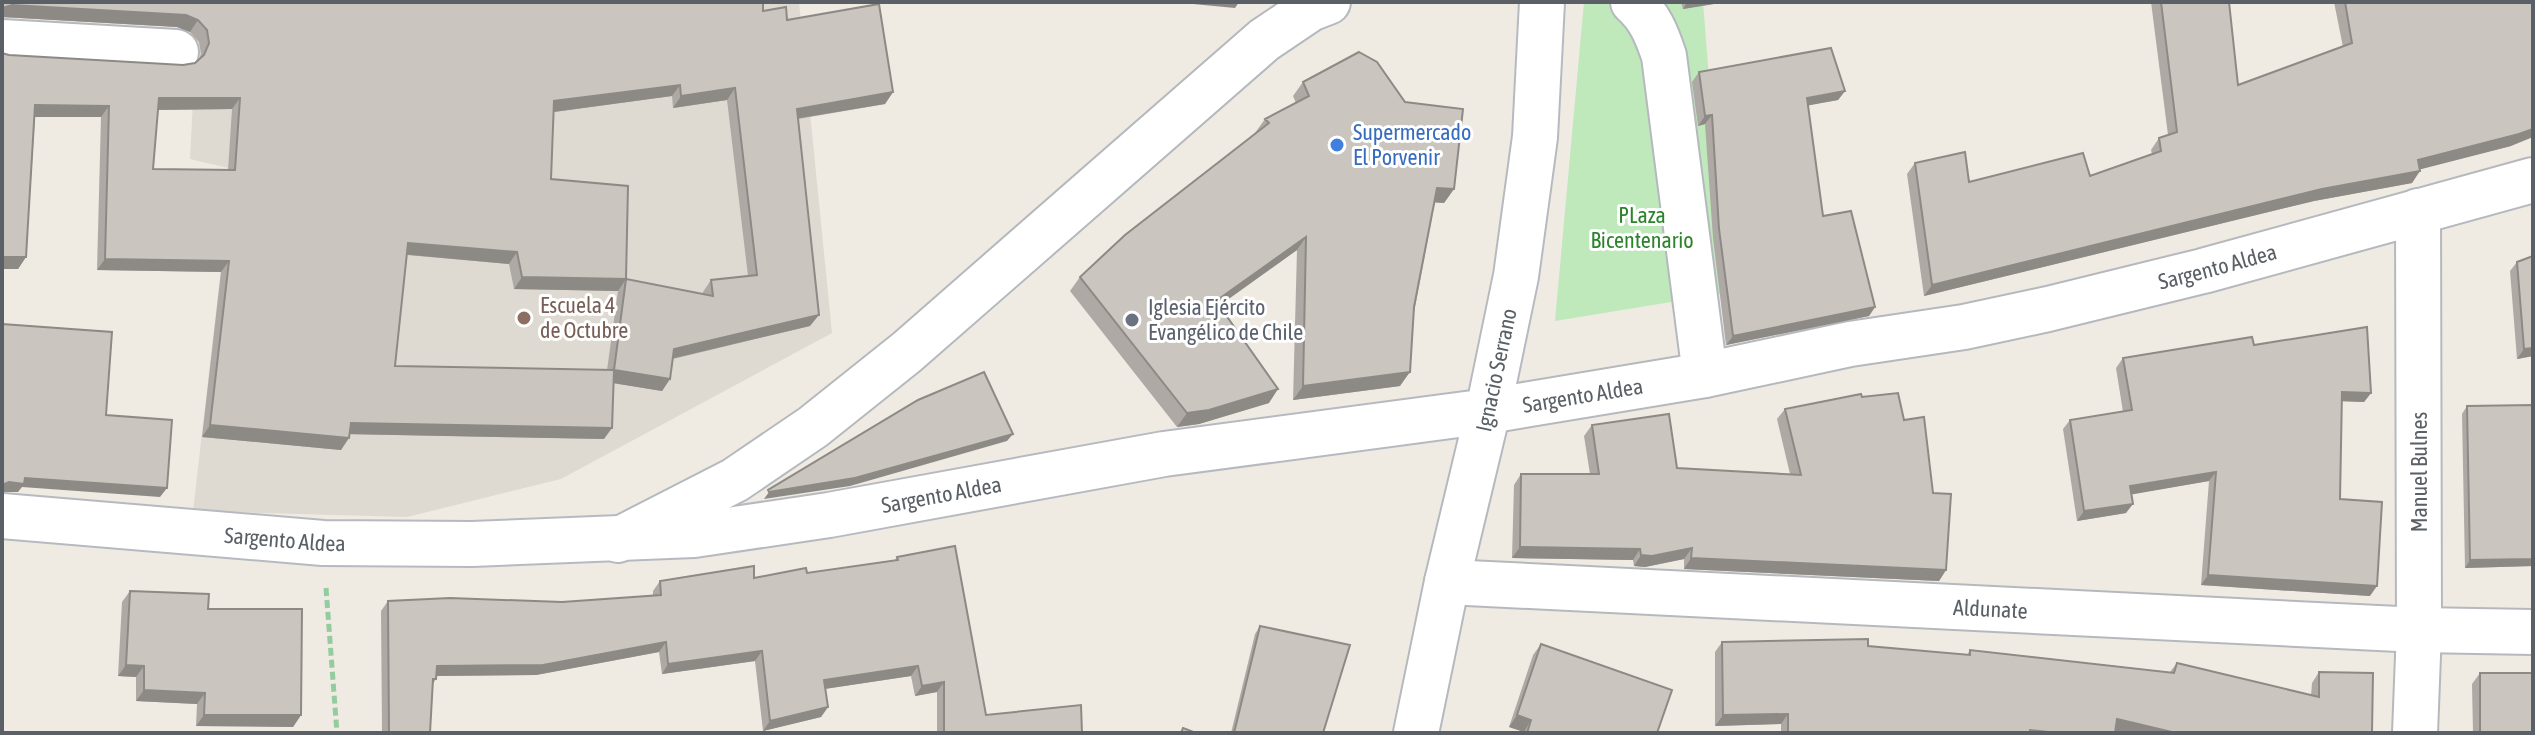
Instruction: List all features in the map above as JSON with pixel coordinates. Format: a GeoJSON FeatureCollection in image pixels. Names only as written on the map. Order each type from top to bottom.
{"type":"FeatureCollection","features":[{"type":"Feature","properties":{"kind":"street","name":"Sargento Aldea"},"geometry":{"type":"LineString","coordinates":[[618,540],[735,480],[813,427],[907,352],[1264,40],[1310,9],[1328,2]]}},
{"type":"Feature","properties":{"kind":"street","name":"Ignacio Serrano"},"geometry":{"type":"LineString","coordinates":[[1416,733],[1516,276],[1531,167],[1542,2]]}},
{"type":"Feature","properties":{"kind":"street"},"geometry":{"type":"LineString","coordinates":[[1633,2],[1648,18],[1664,56],[1705,375]]}},
{"type":"Feature","properties":{"kind":"street"},"geometry":{"type":"LineString","coordinates":[[2,42],[176,52]]}},
{"type":"Feature","properties":{"kind":"street","name":"Sargento Aldea"},"geometry":{"type":"LineString","coordinates":[[2,516],[323,543],[472,544],[618,540],[708,533],[829,515],[1164,454],[1488,411],[1705,375],[1850,344],[1964,327],[2203,271],[2533,180]]}},
{"type":"Feature","properties":{"kind":"street","name":"Manuel Bulnes"},"geometry":{"type":"LineString","coordinates":[[2415,733],[2419,630],[2418,211]]}},
{"type":"Feature","properties":{"kind":"street","name":"Aldunate"},"geometry":{"type":"LineString","coordinates":[[1447,582],[2419,630],[2533,632]]}},
{"type":"Feature","properties":{"kind":"path"},"geometry":{"type":"LineString","coordinates":[[323,543],[337,733]]}},
{"type":"Feature","properties":{"kind":"shaded area"},"geometry":{"type":"Polygon","coordinates":[[[198,2],[799,2],[832,333],[561,479],[407,517],[193,511],[222,260],[228,168],[190,159],[198,2]]]}},
{"type":"Feature","properties":{"kind":"green space","name":"PLaza Bicentenario"},"geometry":{"type":"Polygon","coordinates":[[[1584,2],[1703,2],[1726,293],[1555,321],[1584,2]]]}},
{"type":"Feature","properties":{"kind":"building"},"geometry":{"type":"Polygon","coordinates":[[[2,2],[763,2],[763,11],[786,7],[787,20],[879,4],[893,92],[797,109],[819,315],[674,349],[670,379],[614,370],[612,428],[351,423],[349,438],[210,425],[229,261],[105,259],[109,106],[35,105],[26,257],[2,257],[2,53],[183,65],[195,63],[204,55],[209,43],[207,30],[198,20],[186,15],[12,5],[2,8],[2,2]],[[680,85],[554,101],[551,179],[628,186],[626,279],[713,296],[711,280],[757,275],[735,88],[681,96],[680,85]],[[159,98],[153,169],[235,170],[240,98],[159,98]],[[408,243],[395,366],[614,370],[626,279],[522,277],[517,252],[408,243]]]}},
{"type":"Feature","properties":{"kind":"building"},"geometry":{"type":"Polygon","coordinates":[[[2161,2],[2229,2],[2238,85],[2352,43],[2345,2],[2533,2],[2533,129],[2418,160],[2420,171],[2322,189],[1932,285],[1915,163],[1965,152],[1969,182],[2083,153],[2090,176],[2161,151],[2159,138],[2177,132],[2161,2]]]}},
{"type":"Feature","properties":{"kind":"building"},"geometry":{"type":"Polygon","coordinates":[[[1831,48],[1845,91],[1807,98],[1823,216],[1851,211],[1875,307],[1733,336],[1719,229],[1712,115],[1705,116],[1699,72],[1831,48]]]}},
{"type":"Feature","properties":{"kind":"building"},"geometry":{"type":"Polygon","coordinates":[[[1359,52],[1377,62],[1405,102],[1463,109],[1454,189],[1437,188],[1414,307],[1410,372],[1303,386],[1306,237],[1216,301],[1278,389],[1209,410],[1187,413],[1080,277],[1125,235],[1269,123],[1265,119],[1309,96],[1303,82],[1359,52]]]}},
{"type":"Feature","properties":{"kind":"building"},"geometry":{"type":"Polygon","coordinates":[[[2533,256],[2533,348],[2524,349],[2517,262],[2533,256]]]}},
{"type":"Feature","properties":{"kind":"building"},"geometry":{"type":"Polygon","coordinates":[[[2,324],[112,332],[106,415],[172,420],[167,488],[25,478],[24,484],[9,482],[2,485],[2,324]]]}},
{"type":"Feature","properties":{"kind":"building"},"geometry":{"type":"Polygon","coordinates":[[[2367,327],[2371,393],[2342,392],[2340,499],[2382,502],[2377,586],[2208,575],[2216,472],[2130,486],[2133,504],[2084,511],[2070,420],[2132,410],[2123,358],[2252,337],[2254,345],[2367,327]]]}},
{"type":"Feature","properties":{"kind":"building"},"geometry":{"type":"Polygon","coordinates":[[[984,372],[1013,434],[855,478],[769,492],[918,400],[984,372]]]}},
{"type":"Feature","properties":{"kind":"building"},"geometry":{"type":"Polygon","coordinates":[[[1898,393],[1904,420],[1924,417],[1933,493],[1951,494],[1946,570],[1691,558],[1692,548],[1652,556],[1641,555],[1640,549],[1520,547],[1521,474],[1599,474],[1592,425],[1669,414],[1677,468],[1801,475],[1785,409],[1861,394],[1862,397],[1898,393]]]}},
{"type":"Feature","properties":{"kind":"building"},"geometry":{"type":"Polygon","coordinates":[[[2533,405],[2533,559],[2470,560],[2467,406],[2533,405]]]}},
{"type":"Feature","properties":{"kind":"building"},"geometry":{"type":"Polygon","coordinates":[[[955,546],[986,715],[1081,705],[1082,733],[944,733],[944,682],[922,686],[918,666],[824,680],[828,707],[770,721],[762,651],[668,664],[666,642],[543,665],[437,666],[436,679],[433,679],[430,733],[389,733],[388,601],[450,598],[562,602],[661,595],[660,581],[754,566],[754,578],[806,568],[807,573],[898,560],[897,557],[955,546]]]}},
{"type":"Feature","properties":{"kind":"building"},"geometry":{"type":"Polygon","coordinates":[[[130,591],[209,594],[208,609],[302,609],[301,715],[204,715],[205,693],[144,690],[144,666],[126,665],[130,591]]]}},
{"type":"Feature","properties":{"kind":"building"},"geometry":{"type":"Polygon","coordinates":[[[1260,626],[1350,645],[1323,733],[1234,733],[1260,626]]]}},
{"type":"Feature","properties":{"kind":"building"},"geometry":{"type":"Polygon","coordinates":[[[1868,639],[1868,646],[1970,655],[1970,650],[2174,673],[2177,663],[2319,697],[2319,672],[2373,673],[2372,733],[2176,733],[2117,719],[2115,733],[2030,730],[2030,733],[1788,733],[1788,714],[1723,715],[1722,642],[1868,639]]]}},
{"type":"Feature","properties":{"kind":"building"},"geometry":{"type":"Polygon","coordinates":[[[1541,644],[1672,690],[1657,733],[1527,733],[1531,720],[1517,715],[1541,644]]]}},
{"type":"Feature","properties":{"kind":"building"},"geometry":{"type":"Polygon","coordinates":[[[2480,673],[2533,673],[2533,733],[2480,733],[2480,673]]]}},
{"type":"Feature","properties":{"kind":"place","name":"Supermercado El Porvenir"},"geometry":{"type":"Point","coordinates":[1337,145]}},
{"type":"Feature","properties":{"kind":"place","name":"Escuela 4 de Octubre"},"geometry":{"type":"Point","coordinates":[524,318]}},
{"type":"Feature","properties":{"kind":"place","name":"Iglesia Ejército Evangélico de Chile"},"geometry":{"type":"Point","coordinates":[1132,320]}}]}
